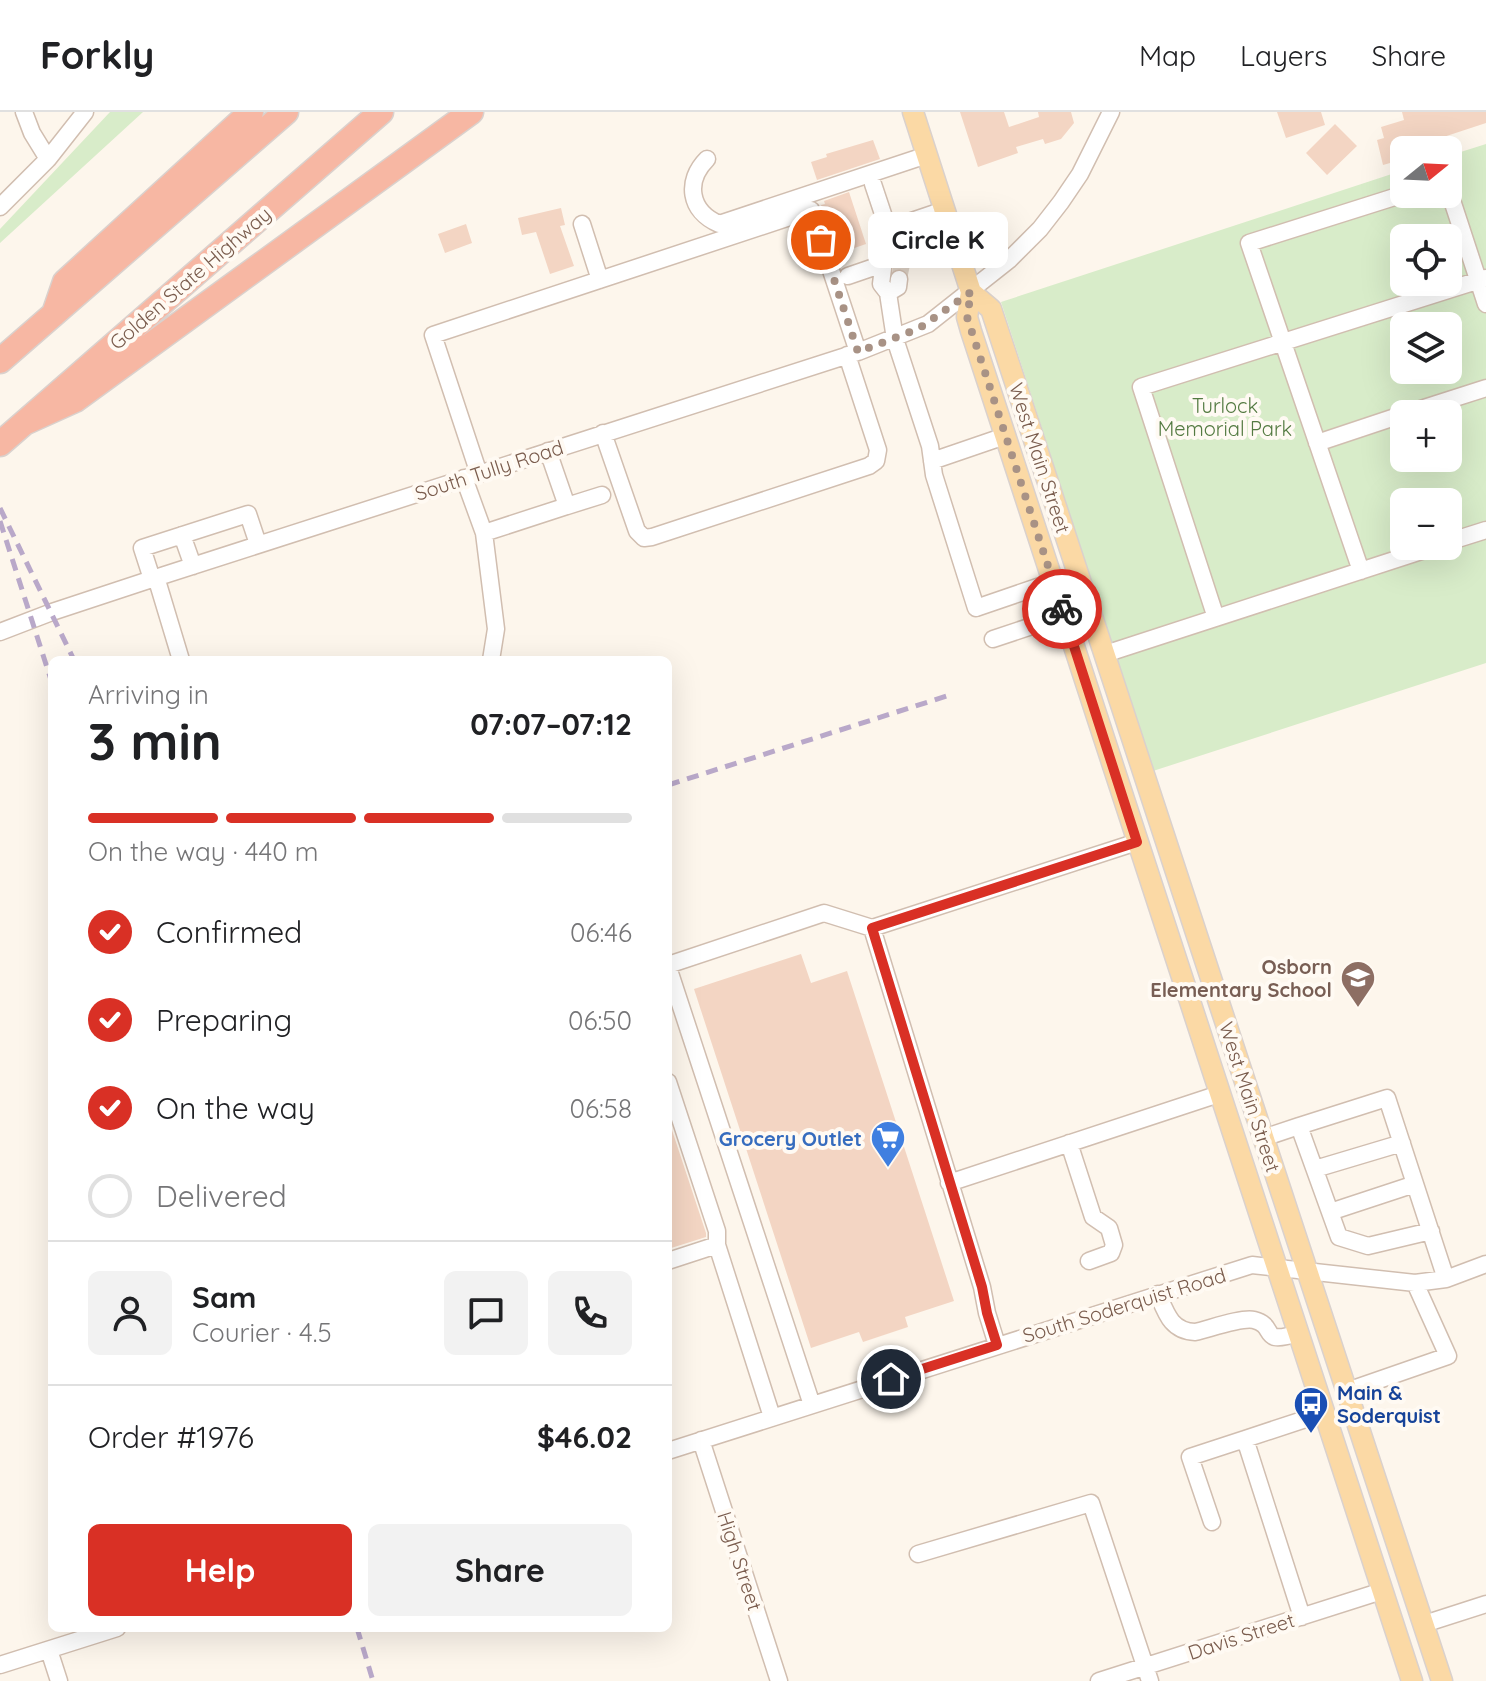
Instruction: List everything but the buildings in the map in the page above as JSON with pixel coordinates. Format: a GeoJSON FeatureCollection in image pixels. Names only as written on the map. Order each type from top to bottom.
{"type":"FeatureCollection","features":[{"type":"Feature","properties":{"kind":"highway"},"geometry":{"type":"LineString","coordinates":[[54,314],[65,282],[251,112]]}},
{"type":"Feature","properties":{"kind":"highway"},"geometry":{"type":"LineString","coordinates":[[1,360],[286,112]]}},
{"type":"Feature","properties":{"kind":"highway","name":"Golden State Highway"},"geometry":{"type":"LineString","coordinates":[[0,444],[381,112]]}},
{"type":"Feature","properties":{"kind":"highway"},"geometry":{"type":"LineString","coordinates":[[24,423],[75,400],[471,112]]}},
{"type":"Feature","properties":{"kind":"main road","name":"West Main Street"},"geometry":{"type":"LineString","coordinates":[[913,112],[971,292],[967,317],[1412,1681]]}},
{"type":"Feature","properties":{"kind":"main road","name":"West Main Street"},"geometry":{"type":"LineString","coordinates":[[971,292],[991,309],[1442,1681]]}},
{"type":"Feature","properties":{"kind":"street"},"geometry":{"type":"LineString","coordinates":[[24,112],[32,133],[48,159]]}},
{"type":"Feature","properties":{"kind":"street"},"geometry":{"type":"LineString","coordinates":[[0,207],[48,159],[85,112]]}},
{"type":"Feature","properties":{"kind":"street","name":"South Tully Road"},"geometry":{"type":"LineString","coordinates":[[0,632],[154,578],[895,339],[928,324],[1009,260],[1050,217],[1080,174],[1111,112]]}},
{"type":"Feature","properties":{"kind":"street"},"geometry":{"type":"LineString","coordinates":[[707,159],[695,170],[691,186],[698,208],[706,219],[719,224],[927,155]]}},
{"type":"Feature","properties":{"kind":"street"},"geometry":{"type":"LineString","coordinates":[[873,184],[896,227],[907,238],[905,249]]}},
{"type":"Feature","properties":{"kind":"street"},"geometry":{"type":"LineString","coordinates":[[1361,571],[1249,243],[1390,198]]}},
{"type":"Feature","properties":{"kind":"street"},"geometry":{"type":"LineString","coordinates":[[1455,208],[1482,279],[1486,304]]}},
{"type":"Feature","properties":{"kind":"street"},"geometry":{"type":"LineString","coordinates":[[492,656],[496,629],[484,533],[433,335],[811,210],[878,450],[876,461],[869,466],[644,538],[637,531],[603,433]]}},
{"type":"Feature","properties":{"kind":"street"},"geometry":{"type":"LineString","coordinates":[[896,227],[944,210]]}},
{"type":"Feature","properties":{"kind":"street"},"geometry":{"type":"LineString","coordinates":[[582,224],[600,280]]}},
{"type":"Feature","properties":{"kind":"street"},"geometry":{"type":"LineString","coordinates":[[896,227],[883,264],[881,284],[888,293],[895,339],[930,446],[934,475],[976,608],[1052,582]]}},
{"type":"Feature","properties":{"kind":"street"},"geometry":{"type":"LineString","coordinates":[[848,276],[883,264]]}},
{"type":"Feature","properties":{"kind":"street"},"geometry":{"type":"LineString","coordinates":[[888,293],[898,287],[899,279]]}},
{"type":"Feature","properties":{"kind":"street"},"geometry":{"type":"LineString","coordinates":[[1216,618],[1141,387],[1482,279]]}},
{"type":"Feature","properties":{"kind":"street"},"geometry":{"type":"LineString","coordinates":[[1449,400],[1486,388]]}},
{"type":"Feature","properties":{"kind":"street"},"geometry":{"type":"LineString","coordinates":[[1317,443],[1390,419]]}},
{"type":"Feature","properties":{"kind":"street"},"geometry":{"type":"LineString","coordinates":[[932,461],[1005,436]]}},
{"type":"Feature","properties":{"kind":"street"},"geometry":{"type":"LineString","coordinates":[[548,451],[567,506]]}},
{"type":"Feature","properties":{"kind":"street"},"geometry":{"type":"LineString","coordinates":[[484,533],[602,495]]}},
{"type":"Feature","properties":{"kind":"street"},"geometry":{"type":"LineString","coordinates":[[180,656],[142,548],[248,514],[258,544]]}},
{"type":"Feature","properties":{"kind":"street"},"geometry":{"type":"LineString","coordinates":[[1462,538],[1486,530]]}},
{"type":"Feature","properties":{"kind":"street"},"geometry":{"type":"LineString","coordinates":[[182,535],[193,566]]}},
{"type":"Feature","properties":{"kind":"street"},"geometry":{"type":"LineString","coordinates":[[1105,654],[1394,560]]}},
{"type":"Feature","properties":{"kind":"street"},"geometry":{"type":"LineString","coordinates":[[993,639],[1089,607]]}},
{"type":"Feature","properties":{"kind":"street"},"geometry":{"type":"LineString","coordinates":[[672,965],[824,913],[872,928],[1137,842]]}},
{"type":"Feature","properties":{"kind":"street"},"geometry":{"type":"LineString","coordinates":[[872,928],[997,1345]]}},
{"type":"Feature","properties":{"kind":"street"},"geometry":{"type":"LineString","coordinates":[[672,978],[812,1405]]}},
{"type":"Feature","properties":{"kind":"street"},"geometry":{"type":"LineString","coordinates":[[672,1094],[717,1231],[717,1245],[772,1417]]}},
{"type":"Feature","properties":{"kind":"street"},"geometry":{"type":"LineString","coordinates":[[949,1183],[1219,1094]]}},
{"type":"Feature","properties":{"kind":"street"},"geometry":{"type":"LineString","coordinates":[[1263,1138],[1387,1098],[1446,1279]]}},
{"type":"Feature","properties":{"kind":"street"},"geometry":{"type":"LineString","coordinates":[[1299,1126],[1339,1237],[1368,1246],[1431,1231]]}},
{"type":"Feature","properties":{"kind":"street"},"geometry":{"type":"LineString","coordinates":[[1069,1143],[1093,1217],[1109,1228],[1114,1245],[1111,1253],[1089,1261]]}},
{"type":"Feature","properties":{"kind":"street"},"geometry":{"type":"LineString","coordinates":[[1315,1169],[1402,1143]]}},
{"type":"Feature","properties":{"kind":"street"},"geometry":{"type":"LineString","coordinates":[[1330,1212],[1415,1184]]}},
{"type":"Feature","properties":{"kind":"street"},"geometry":{"type":"LineString","coordinates":[[672,1260],[717,1245]]}},
{"type":"Feature","properties":{"kind":"street","name":"South Soderquist Road"},"geometry":{"type":"LineString","coordinates":[[672,1450],[1252,1265],[1415,1283],[1446,1279],[1486,1264]]}},
{"type":"Feature","properties":{"kind":"street"},"geometry":{"type":"LineString","coordinates":[[1347,1391],[1448,1356],[1415,1283]]}},
{"type":"Feature","properties":{"kind":"street"},"geometry":{"type":"LineString","coordinates":[[1158,1294],[1168,1318],[1187,1332],[1251,1319],[1262,1325],[1275,1339],[1298,1333]]}},
{"type":"Feature","properties":{"kind":"street"},"geometry":{"type":"LineString","coordinates":[[1212,1522],[1190,1457],[1324,1413]]}},
{"type":"Feature","properties":{"kind":"street"},"geometry":{"type":"LineString","coordinates":[[1245,1439],[1302,1617]]}},
{"type":"Feature","properties":{"kind":"street","name":"High Street"},"geometry":{"type":"LineString","coordinates":[[701,1440],[779,1681]]}},
{"type":"Feature","properties":{"kind":"street"},"geometry":{"type":"LineString","coordinates":[[918,1554],[1091,1503],[1148,1674]]}},
{"type":"Feature","properties":{"kind":"street","name":"Davis Street"},"geometry":{"type":"LineString","coordinates":[[1099,1681],[1148,1674],[1382,1591]]}},
{"type":"Feature","properties":{"kind":"street"},"geometry":{"type":"LineString","coordinates":[[1424,1624],[1486,1604]]}},
{"type":"Feature","properties":{"kind":"street"},"geometry":{"type":"LineString","coordinates":[[0,1665],[105,1632]]}},
{"type":"Feature","properties":{"kind":"street"},"geometry":{"type":"LineString","coordinates":[[49,1650],[59,1681]]}},
{"type":"Feature","properties":{"kind":"green space"},"geometry":{"type":"Polygon","coordinates":[[[110,112],[143,112],[0,243],[0,229],[110,112]]]}},
{"type":"Feature","properties":{"kind":"green space","name":"Turlock Memorial Park"},"geometry":{"type":"Polygon","coordinates":[[[1486,144],[1486,663],[1153,771],[1001,302],[1390,175],[1390,208],[1462,208],[1462,152],[1486,144]]]}},
{"type":"Feature","properties":{"kind":"tunnel"},"geometry":{"type":"LineString","coordinates":[[899,279],[905,249]]}},
{"type":"Feature","properties":{"kind":"railway"},"geometry":{"type":"LineString","coordinates":[[0,508],[72,656]]}},
{"type":"Feature","properties":{"kind":"railway"},"geometry":{"type":"LineString","coordinates":[[0,521],[48,671]]}},
{"type":"Feature","properties":{"kind":"railway"},"geometry":{"type":"LineString","coordinates":[[672,784],[953,694]]}},
{"type":"Feature","properties":{"kind":"railway"},"geometry":{"type":"LineString","coordinates":[[358,1632],[373,1681]]}},
{"type":"Feature","properties":{"kind":"way so far"},"geometry":{"type":"LineString","coordinates":[[821,240],[858,352],[937,319],[971,292],[967,317],[1062,609]]}},
{"type":"Feature","properties":{"kind":"place","name":"Circle K"},"geometry":{"type":"Point","coordinates":[821,240]}},
{"type":"Feature","properties":{"kind":"place","name":"Osborn Elementary School"},"geometry":{"type":"Point","coordinates":[1358,1009]}},
{"type":"Feature","properties":{"kind":"place","name":"Grocery Outlet"},"geometry":{"type":"Point","coordinates":[888,1169]}},
{"type":"Feature","properties":{"kind":"place","name":"Main & Soderquist"},"geometry":{"type":"Point","coordinates":[1311,1435]}},
{"type":"Feature","properties":{"kind":"route"},"geometry":{"type":"LineString","coordinates":[[891,1379],[997,1345],[872,928],[1137,842],[1062,609]]}}]}
